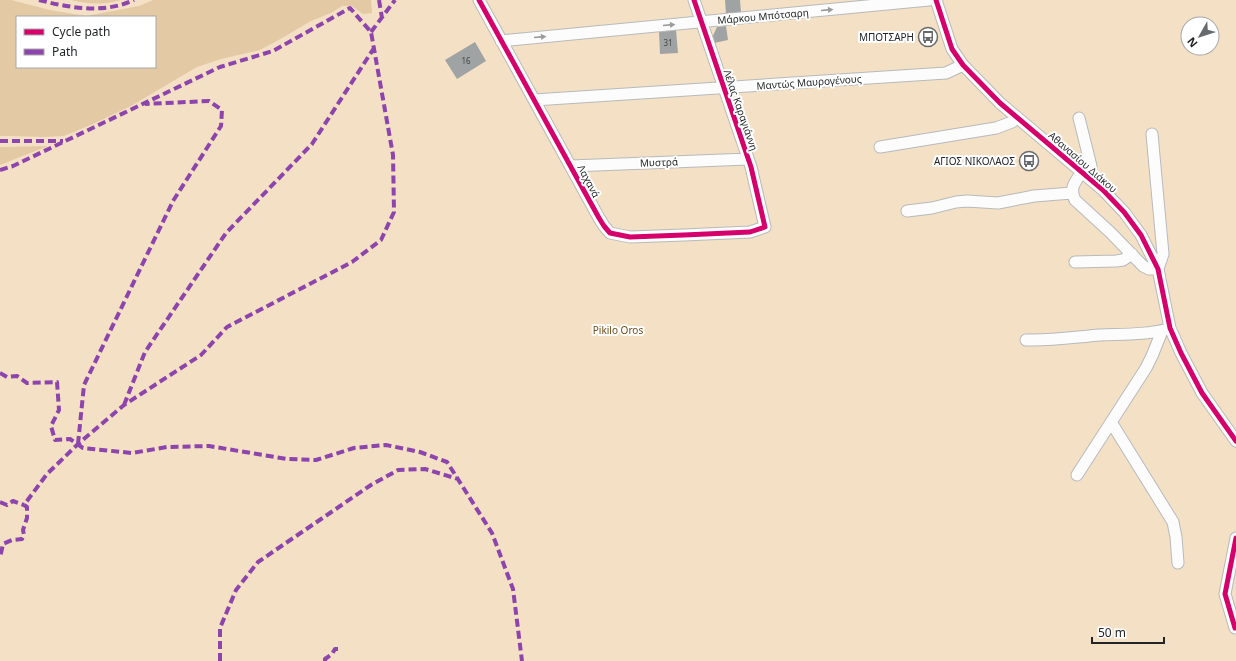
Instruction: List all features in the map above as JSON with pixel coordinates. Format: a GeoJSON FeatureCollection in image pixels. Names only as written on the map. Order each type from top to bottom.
{"type":"FeatureCollection","features":[{"type":"Feature","properties":{"kind":"street","name":"Λαχανά"},"geometry":{"type":"LineString","coordinates":[[479,0],[599,218],[610,232],[630,236],[684,235],[750,232],[765,227]]}},
{"type":"Feature","properties":{"kind":"street","name":"Λέλας Καραγιάννη"},"geometry":{"type":"LineString","coordinates":[[694,0],[754,175],[765,227]]}},
{"type":"Feature","properties":{"kind":"street","name":"Μάρκου Μπότσαρη"},"geometry":{"type":"LineString","coordinates":[[501,41],[929,0]]}},
{"type":"Feature","properties":{"kind":"street","name":"Αθανασίου Διάκου"},"geometry":{"type":"LineString","coordinates":[[936,0],[952,49],[963,65],[1000,103],[1091,179],[1124,212],[1142,235],[1158,269],[1166,329],[1181,353],[1197,384],[1236,441]]}},
{"type":"Feature","properties":{"kind":"street","name":"Μαντώς Μαυρογένους"},"geometry":{"type":"LineString","coordinates":[[534,100],[946,73],[963,65]]}},
{"type":"Feature","properties":{"kind":"street"},"geometry":{"type":"LineString","coordinates":[[880,147],[996,128],[1012,122],[1017,117]]}},
{"type":"Feature","properties":{"kind":"street"},"geometry":{"type":"LineString","coordinates":[[1079,118],[1091,166],[1091,179]]}},
{"type":"Feature","properties":{"kind":"street"},"geometry":{"type":"LineString","coordinates":[[1082,172],[1073,186],[1072,193],[1075,200],[1111,233],[1143,266],[1149,269],[1158,269],[1163,254],[1152,134]]}},
{"type":"Feature","properties":{"kind":"street","name":"Μυστρά"},"geometry":{"type":"LineString","coordinates":[[571,166],[748,159]]}},
{"type":"Feature","properties":{"kind":"street"},"geometry":{"type":"LineString","coordinates":[[907,211],[932,208],[956,202],[967,201],[998,203],[1034,196],[1072,193]]}},
{"type":"Feature","properties":{"kind":"street"},"geometry":{"type":"LineString","coordinates":[[1074,262],[1116,261],[1123,260],[1132,254]]}},
{"type":"Feature","properties":{"kind":"street"},"geometry":{"type":"LineString","coordinates":[[1026,340],[1043,341],[1100,335],[1132,334],[1166,329]]}},
{"type":"Feature","properties":{"kind":"street"},"geometry":{"type":"LineString","coordinates":[[1077,475],[1152,356],[1166,329]]}},
{"type":"Feature","properties":{"kind":"street"},"geometry":{"type":"LineString","coordinates":[[1111,422],[1172,522],[1176,537],[1178,563]]}},
{"type":"Feature","properties":{"kind":"street"},"geometry":{"type":"LineString","coordinates":[[1235,628],[1225,594],[1236,538]]}},
{"type":"Feature","properties":{"kind":"green space","name":"Pikilo Oros"},"geometry":{"type":"Polygon","coordinates":[[[0,0],[1236,0],[1236,661],[0,661],[0,0]]]}},
{"type":"Feature","properties":{"kind":"shaded area"},"geometry":{"type":"Polygon","coordinates":[[[0,0],[11,0],[50,10],[86,16],[139,6],[153,0],[371,0],[372,13],[363,14],[352,6],[342,6],[331,13],[311,21],[260,50],[221,59],[197,67],[131,106],[93,124],[64,136],[0,136],[0,0]]]}},
{"type":"Feature","properties":{"kind":"shaded area"},"geometry":{"type":"Polygon","coordinates":[[[71,0],[121,0],[109,3],[96,3],[71,0]]]}},
{"type":"Feature","properties":{"kind":"shaded area"},"geometry":{"type":"Polygon","coordinates":[[[48,146],[0,165],[0,147],[48,146]]]}},
{"type":"Feature","properties":{"kind":"building"},"geometry":{"type":"Polygon","coordinates":[[[725,0],[740,0],[741,12],[726,14],[725,0]]]}},
{"type":"Feature","properties":{"kind":"building"},"geometry":{"type":"Polygon","coordinates":[[[726,26],[728,40],[714,43],[712,38],[717,27],[726,26]]]}},
{"type":"Feature","properties":{"kind":"building"},"geometry":{"type":"Polygon","coordinates":[[[676,30],[678,53],[660,54],[659,32],[676,30]]]}},
{"type":"Feature","properties":{"kind":"building"},"geometry":{"type":"Polygon","coordinates":[[[475,42],[486,61],[457,79],[445,60],[475,42]]]}},
{"type":"Feature","properties":{"kind":"marked path"},"geometry":{"type":"LineString","coordinates":[[39,0],[87,8],[111,7],[134,0]]}},
{"type":"Feature","properties":{"kind":"marked path"},"geometry":{"type":"LineString","coordinates":[[379,0],[382,18]]}},
{"type":"Feature","properties":{"kind":"marked path"},"geometry":{"type":"LineString","coordinates":[[371,32],[395,0]]}},
{"type":"Feature","properties":{"kind":"marked path"},"geometry":{"type":"LineString","coordinates":[[0,170],[13,166],[220,67],[273,51],[350,8],[371,32],[393,155],[394,212],[381,240],[352,262],[227,327],[201,355],[124,405],[78,444],[47,474],[24,505],[27,507],[27,518],[22,539],[12,540],[3,544],[0,558]]}},
{"type":"Feature","properties":{"kind":"marked path"},"geometry":{"type":"LineString","coordinates":[[124,405],[145,352],[226,233],[312,144],[374,48]]}},
{"type":"Feature","properties":{"kind":"marked path"},"geometry":{"type":"LineString","coordinates":[[78,444],[84,385],[173,201],[221,126],[222,110],[209,101],[145,104]]}},
{"type":"Feature","properties":{"kind":"marked path"},"geometry":{"type":"LineString","coordinates":[[0,141],[63,141]]}},
{"type":"Feature","properties":{"kind":"marked path"},"geometry":{"type":"LineString","coordinates":[[0,373],[7,377],[17,376],[27,383],[57,382],[59,410],[51,426],[55,440],[70,439],[83,448],[132,453],[167,447],[209,446],[287,459],[316,460],[354,448],[386,445],[420,452],[447,462],[492,533],[513,589],[522,661]]}},
{"type":"Feature","properties":{"kind":"marked path"},"geometry":{"type":"LineString","coordinates":[[220,661],[220,628],[236,590],[258,562],[371,485],[398,470],[425,469],[458,479]]}},
{"type":"Feature","properties":{"kind":"marked path"},"geometry":{"type":"LineString","coordinates":[[0,502],[7,505],[13,501],[24,505]]}},
{"type":"Feature","properties":{"kind":"marked path"},"geometry":{"type":"LineString","coordinates":[[325,661],[325,659],[332,654],[335,649],[338,649]]}},
{"type":"Feature","properties":{"kind":"cycle path"},"geometry":{"type":"LineString","coordinates":[[479,0],[599,218],[610,233],[630,237],[750,232],[765,227],[751,167],[694,0]]}},
{"type":"Feature","properties":{"kind":"cycle path"},"geometry":{"type":"LineString","coordinates":[[936,0],[952,49],[963,65],[1000,103],[1103,190],[1124,212],[1141,235],[1158,269],[1170,328],[1181,353],[1202,393],[1236,441]]}},
{"type":"Feature","properties":{"kind":"cycle path"},"geometry":{"type":"LineString","coordinates":[[1235,628],[1225,594],[1236,538]]}},
{"type":"Feature","properties":{"kind":"place","name":"ΜΠΟΤΣΑΡΗ"},"geometry":{"type":"Point","coordinates":[928,37]}},
{"type":"Feature","properties":{"kind":"place","name":"ΑΓΙΟΣ ΝΙΚΟΛΑΟΣ"},"geometry":{"type":"Point","coordinates":[1029,161]}}]}
